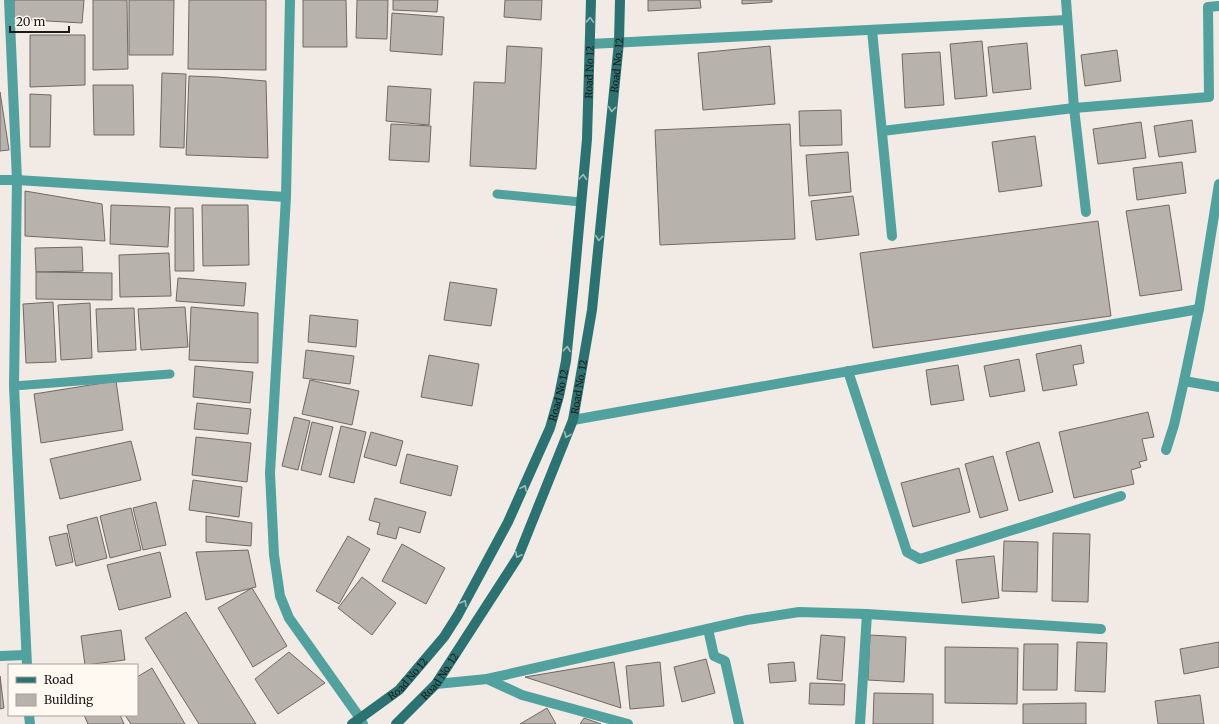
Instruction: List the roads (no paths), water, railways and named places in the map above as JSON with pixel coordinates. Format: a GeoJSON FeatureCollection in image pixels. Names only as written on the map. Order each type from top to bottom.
{"type":"FeatureCollection","features":[{"type":"Feature","properties":{"kind":"main road","name":"Road No 12"},"geometry":{"type":"LineString","coordinates":[[352,724],[362,721],[399,690],[444,637],[458,615],[508,522],[550,428],[559,396],[566,361],[587,139],[591,0]]}},
{"type":"Feature","properties":{"kind":"main road","name":"Road No. 12"},"geometry":{"type":"LineString","coordinates":[[396,724],[436,684],[518,557],[573,420],[592,310],[619,42],[620,0]]}},
{"type":"Feature","properties":{"kind":"street"},"geometry":{"type":"LineString","coordinates":[[0,656],[27,660],[14,386],[17,180],[9,0]]}},
{"type":"Feature","properties":{"kind":"street"},"geometry":{"type":"LineString","coordinates":[[290,0],[286,198],[270,473],[274,555],[280,596],[289,618],[362,721]]}},
{"type":"Feature","properties":{"kind":"street"},"geometry":{"type":"LineString","coordinates":[[1066,0],[1074,108],[1086,212]]}},
{"type":"Feature","properties":{"kind":"street"},"geometry":{"type":"LineString","coordinates":[[882,131],[1074,108],[1209,97],[1208,7],[1219,6]]}},
{"type":"Feature","properties":{"kind":"street"},"geometry":{"type":"LineString","coordinates":[[590,44],[1067,20]]}},
{"type":"Feature","properties":{"kind":"street"},"geometry":{"type":"LineString","coordinates":[[872,30],[892,236]]}},
{"type":"Feature","properties":{"kind":"street"},"geometry":{"type":"LineString","coordinates":[[0,180],[286,198]]}},
{"type":"Feature","properties":{"kind":"street"},"geometry":{"type":"LineString","coordinates":[[1166,450],[1174,425],[1199,309],[1219,184]]}},
{"type":"Feature","properties":{"kind":"street"},"geometry":{"type":"LineString","coordinates":[[573,420],[1199,309]]}},
{"type":"Feature","properties":{"kind":"street"},"geometry":{"type":"LineString","coordinates":[[848,371],[907,552],[920,559],[1121,496]]}},
{"type":"Feature","properties":{"kind":"street"},"geometry":{"type":"LineString","coordinates":[[1184,381],[1219,387]]}},
{"type":"Feature","properties":{"kind":"street"},"geometry":{"type":"LineString","coordinates":[[436,684],[487,678],[747,620],[799,612],[867,614],[1101,629]]}},
{"type":"Feature","properties":{"kind":"street"},"geometry":{"type":"LineString","coordinates":[[860,724],[867,614]]}},
{"type":"Feature","properties":{"kind":"street"},"geometry":{"type":"LineString","coordinates":[[708,629],[714,656],[725,661],[739,724]]}},
{"type":"Feature","properties":{"kind":"street"},"geometry":{"type":"LineString","coordinates":[[487,678],[522,695],[628,724]]}},
{"type":"Feature","properties":{"kind":"lane"},"geometry":{"type":"LineString","coordinates":[[497,194],[581,202]]}},
{"type":"Feature","properties":{"kind":"lane"},"geometry":{"type":"LineString","coordinates":[[14,386],[170,374]]}}]}
